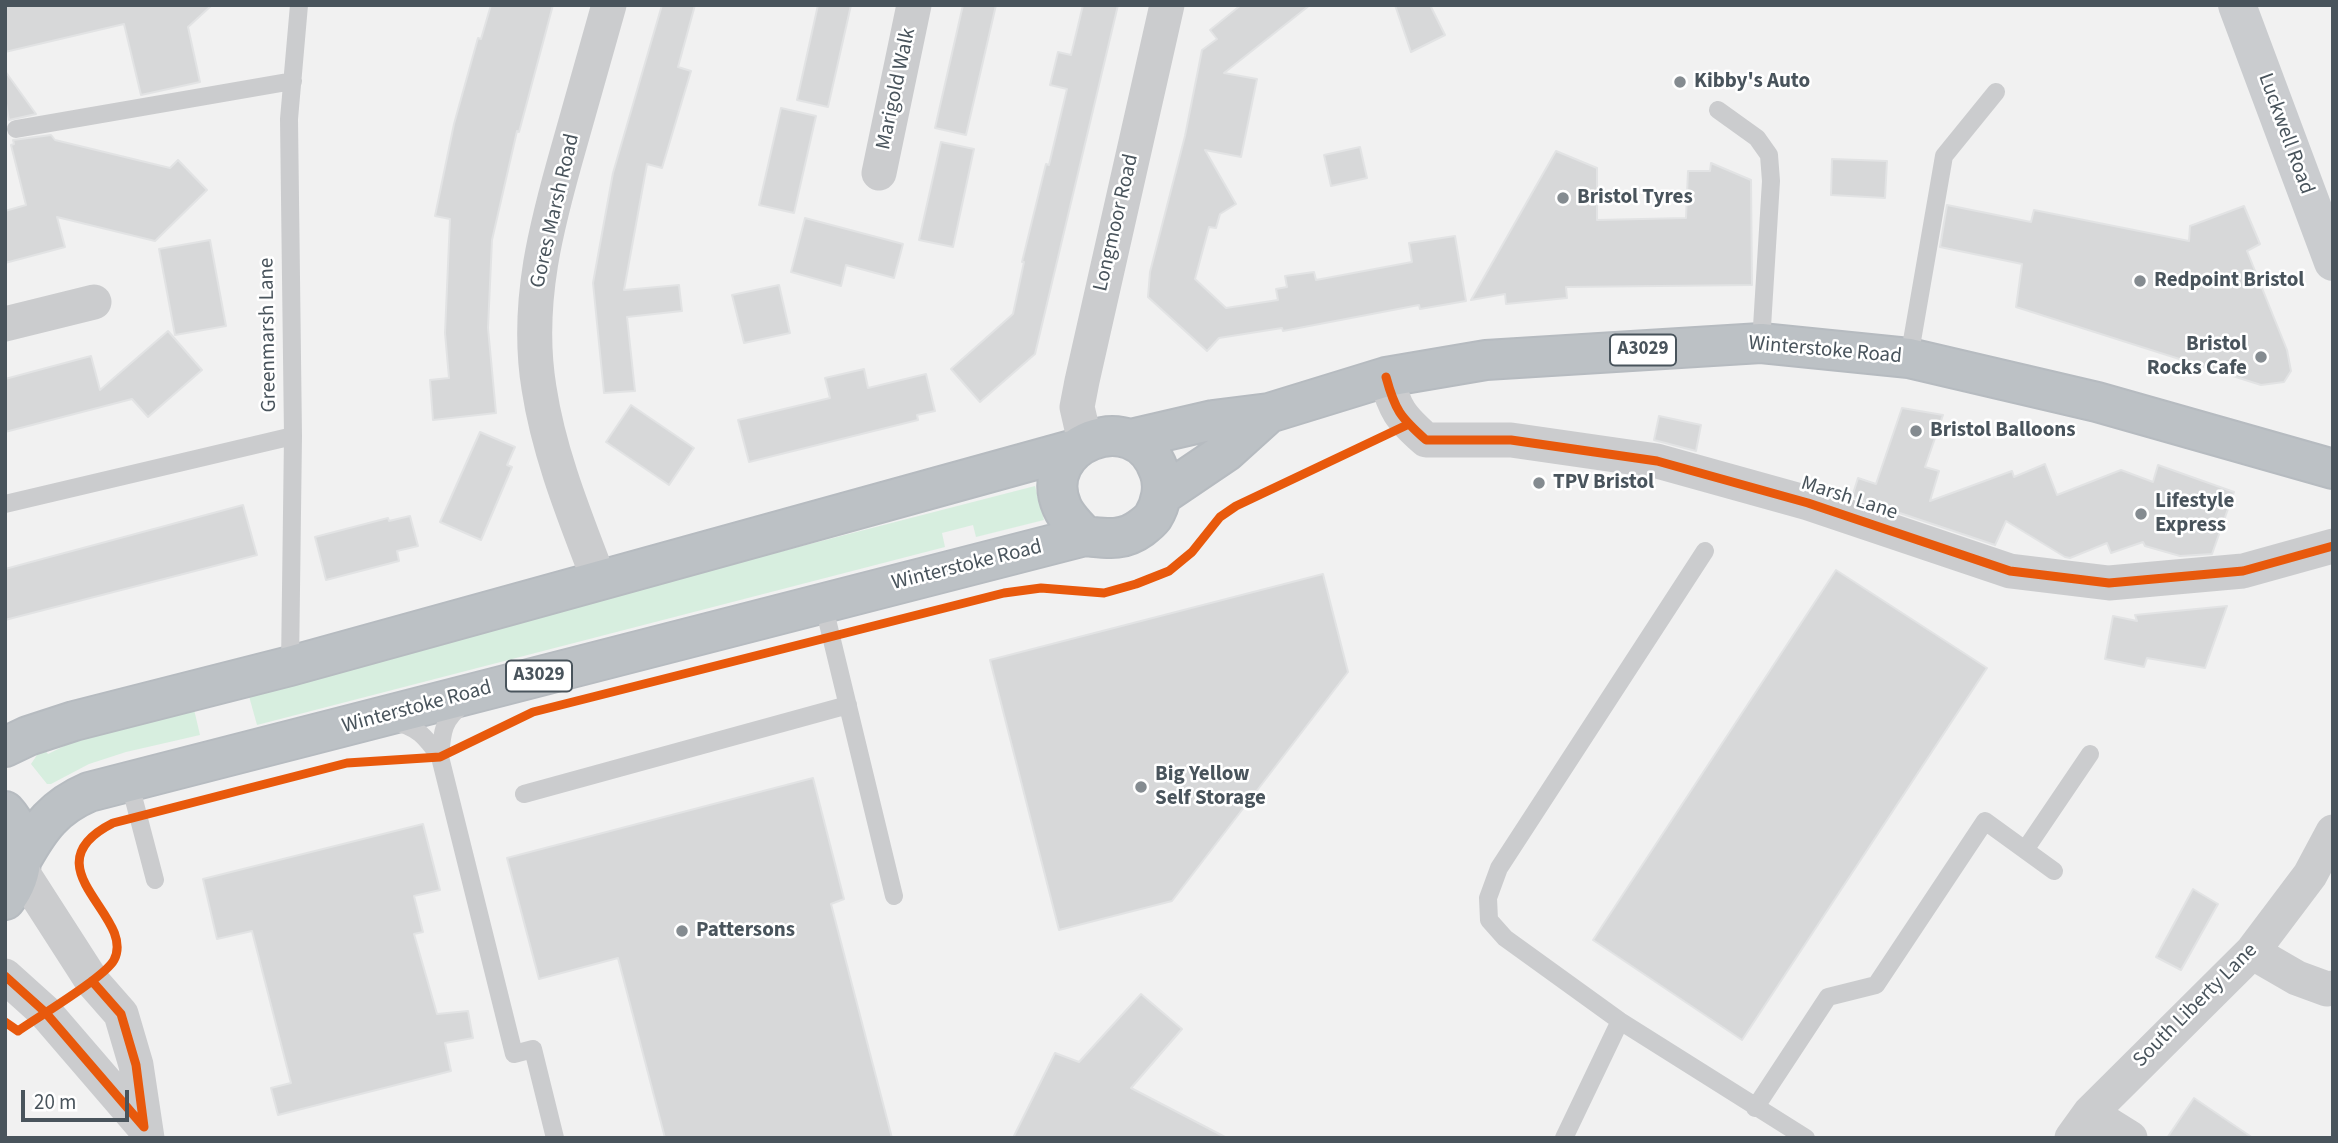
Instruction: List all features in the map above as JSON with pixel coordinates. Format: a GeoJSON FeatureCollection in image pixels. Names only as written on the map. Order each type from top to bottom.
{"type":"FeatureCollection","features":[{"type":"Feature","properties":{"kind":"highway","name":"Winterstoke Road"},"geometry":{"type":"LineString","coordinates":[[5,747],[27,736],[74,721],[290,666],[1080,445],[1102,436],[1131,439],[1213,420],[1269,413],[1386,377],[1486,360],[1761,343],[1909,358],[2097,402],[2333,469]]}},
{"type":"Feature","properties":{"kind":"highway","name":"Winterstoke Road"},"geometry":{"type":"LineString","coordinates":[[16,876],[53,813],[72,800],[130,780],[1085,536],[1113,540],[1131,535],[1152,519],[1162,495],[1227,451],[1269,413]]}},
{"type":"Feature","properties":{"kind":"highway"},"geometry":{"type":"LineString","coordinates":[[1131,439],[1146,449],[1156,461],[1162,478],[1162,495]]}},
{"type":"Feature","properties":{"kind":"highway"},"geometry":{"type":"LineString","coordinates":[[1080,445],[1064,463],[1059,480],[1059,498],[1071,522],[1085,536]]}},
{"type":"Feature","properties":{"kind":"highway"},"geometry":{"type":"LineString","coordinates":[[5,811],[17,830],[16,876]]}},
{"type":"Feature","properties":{"kind":"street","name":"Gores Marsh Road"},"geometry":{"type":"LineString","coordinates":[[599,580],[564,487],[547,432],[538,385],[534,327],[537,275],[555,197],[609,5]]}},
{"type":"Feature","properties":{"kind":"street","name":"Marigold Walk"},"geometry":{"type":"LineString","coordinates":[[879,173],[914,5]]}},
{"type":"Feature","properties":{"kind":"street","name":"Longmoor Road"},"geometry":{"type":"LineString","coordinates":[[1080,445],[1077,407],[1167,5]]}},
{"type":"Feature","properties":{"kind":"street","name":"Luckwell Road"},"geometry":{"type":"LineString","coordinates":[[2237,5],[2333,262]]}},
{"type":"Feature","properties":{"kind":"street"},"geometry":{"type":"LineString","coordinates":[[5,324],[94,302]]}},
{"type":"Feature","properties":{"kind":"street","name":"Marsh Lane"},"geometry":{"type":"LineString","coordinates":[[1386,377],[1394,405],[1426,440],[1511,440],[1657,461],[1808,503],[2010,571],[2109,583],[2243,571],[2333,546]]}},
{"type":"Feature","properties":{"kind":"street","name":"South Liberty Lane"},"geometry":{"type":"LineString","coordinates":[[2081,1125],[2252,953],[2310,875],[2333,832]]}},
{"type":"Feature","properties":{"kind":"street"},"geometry":{"type":"LineString","coordinates":[[16,876],[92,981],[121,1014],[136,1065],[146,1132]]}},
{"type":"Feature","properties":{"kind":"street"},"geometry":{"type":"LineString","coordinates":[[2252,953],[2297,978],[2328,989],[2333,988]]}},
{"type":"Feature","properties":{"kind":"street"},"geometry":{"type":"LineString","coordinates":[[5,976],[45,1012],[146,1132]]}},
{"type":"Feature","properties":{"kind":"street"},"geometry":{"type":"LineString","coordinates":[[2081,1125],[2130,1138]]}},
{"type":"Feature","properties":{"kind":"lane","name":"Greenmarsh Lane"},"geometry":{"type":"LineString","coordinates":[[290,666],[293,436],[289,119],[299,5]]}},
{"type":"Feature","properties":{"kind":"lane"},"geometry":{"type":"LineString","coordinates":[[16,129],[293,80]]}},
{"type":"Feature","properties":{"kind":"lane"},"geometry":{"type":"LineString","coordinates":[[1909,358],[1944,156],[1996,92]]}},
{"type":"Feature","properties":{"kind":"lane"},"geometry":{"type":"LineString","coordinates":[[1718,110],[1757,138],[1769,155],[1771,181],[1761,343]]}},
{"type":"Feature","properties":{"kind":"lane"},"geometry":{"type":"LineString","coordinates":[[5,504],[293,436]]}},
{"type":"Feature","properties":{"kind":"lane"},"geometry":{"type":"LineString","coordinates":[[1705,551],[1499,868],[1488,898],[1489,920],[1505,938],[1620,1021],[1806,1138]]}},
{"type":"Feature","properties":{"kind":"lane"},"geometry":{"type":"LineString","coordinates":[[823,603],[894,896]]}},
{"type":"Feature","properties":{"kind":"lane"},"geometry":{"type":"LineString","coordinates":[[482,691],[452,713],[442,731],[440,757],[514,1054],[533,1049],[555,1138]]}},
{"type":"Feature","properties":{"kind":"lane"},"geometry":{"type":"LineString","coordinates":[[524,794],[848,705]]}},
{"type":"Feature","properties":{"kind":"lane"},"geometry":{"type":"LineString","coordinates":[[373,719],[407,724],[425,736],[440,757]]}},
{"type":"Feature","properties":{"kind":"lane"},"geometry":{"type":"LineString","coordinates":[[2025,850],[2091,754]]}},
{"type":"Feature","properties":{"kind":"lane"},"geometry":{"type":"LineString","coordinates":[[130,780],[155,880]]}},
{"type":"Feature","properties":{"kind":"lane"},"geometry":{"type":"LineString","coordinates":[[1755,1108],[1828,997],[1876,985],[1985,821],[2054,871]]}},
{"type":"Feature","properties":{"kind":"lane"},"geometry":{"type":"LineString","coordinates":[[1564,1138],[1620,1021]]}},
{"type":"Feature","properties":{"kind":"green space"},"geometry":{"type":"Polygon","coordinates":[[[1035,486],[1044,520],[976,537],[973,525],[942,533],[945,547],[257,725],[247,689],[1035,486]]]}},
{"type":"Feature","properties":{"kind":"green space"},"geometry":{"type":"Polygon","coordinates":[[[193,705],[200,735],[126,752],[89,764],[51,784],[47,784],[31,764],[37,755],[45,750],[48,754],[66,745],[65,740],[193,705]]]}},
{"type":"Feature","properties":{"kind":"building"},"geometry":{"type":"Polygon","coordinates":[[[5,5],[212,5],[188,27],[200,82],[141,95],[124,24],[5,52],[5,5]]]}},
{"type":"Feature","properties":{"kind":"building"},"geometry":{"type":"Polygon","coordinates":[[[491,5],[553,5],[519,132],[517,131],[492,240],[488,328],[496,413],[433,420],[430,380],[449,378],[445,333],[450,219],[435,216],[454,124],[478,38],[481,39],[491,5]]]}},
{"type":"Feature","properties":{"kind":"building"},"geometry":{"type":"Polygon","coordinates":[[[662,5],[695,5],[678,67],[691,71],[662,168],[647,164],[624,290],[679,285],[682,311],[627,317],[635,391],[604,393],[593,283],[613,173],[662,5]]]}},
{"type":"Feature","properties":{"kind":"building"},"geometry":{"type":"Polygon","coordinates":[[[818,5],[851,5],[828,107],[797,100],[818,5]]]}},
{"type":"Feature","properties":{"kind":"building"},"geometry":{"type":"Polygon","coordinates":[[[963,5],[996,5],[966,135],[935,128],[963,5]]]}},
{"type":"Feature","properties":{"kind":"building"},"geometry":{"type":"Polygon","coordinates":[[[1083,5],[1118,5],[1035,354],[980,402],[951,369],[1013,314],[1022,262],[1067,89],[1050,85],[1058,52],[1071,55],[1083,5]]]}},
{"type":"Feature","properties":{"kind":"building"},"geometry":{"type":"Polygon","coordinates":[[[1241,5],[1310,5],[1224,73],[1257,79],[1241,157],[1205,150],[1236,204],[1220,214],[1216,228],[1209,227],[1195,279],[1226,308],[1278,300],[1276,289],[1287,287],[1285,276],[1314,272],[1316,280],[1412,262],[1409,243],[1455,236],[1466,301],[1420,309],[1419,305],[1283,331],[1282,328],[1219,338],[1207,351],[1148,297],[1150,272],[1185,136],[1202,50],[1217,39],[1210,30],[1241,5]]]}},
{"type":"Feature","properties":{"kind":"building"},"geometry":{"type":"Polygon","coordinates":[[[1395,5],[1430,5],[1445,35],[1411,52],[1395,5]]]}},
{"type":"Feature","properties":{"kind":"building"},"geometry":{"type":"Polygon","coordinates":[[[5,71],[36,114],[9,120],[5,98],[5,71]]]}},
{"type":"Feature","properties":{"kind":"building"},"geometry":{"type":"Polygon","coordinates":[[[781,108],[816,116],[794,213],[759,205],[781,108]]]}},
{"type":"Feature","properties":{"kind":"building"},"geometry":{"type":"Polygon","coordinates":[[[51,135],[55,140],[170,168],[178,160],[207,190],[155,241],[57,217],[65,247],[5,263],[5,211],[26,205],[11,145],[14,144],[13,140],[51,135]]]}},
{"type":"Feature","properties":{"kind":"building"},"geometry":{"type":"Polygon","coordinates":[[[941,142],[974,149],[953,247],[919,240],[941,142]]]}},
{"type":"Feature","properties":{"kind":"building"},"geometry":{"type":"Polygon","coordinates":[[[1360,147],[1367,178],[1331,186],[1324,155],[1360,147]]]}},
{"type":"Feature","properties":{"kind":"building"},"geometry":{"type":"Polygon","coordinates":[[[1556,151],[1597,168],[1597,220],[1686,218],[1688,171],[1710,171],[1711,163],[1751,180],[1752,285],[1566,287],[1567,298],[1506,304],[1505,294],[1471,300],[1556,151]]]}},
{"type":"Feature","properties":{"kind":"building"},"geometry":{"type":"Polygon","coordinates":[[[1832,159],[1887,161],[1885,198],[1831,195],[1832,159]]]}},
{"type":"Feature","properties":{"kind":"building","name":"Redpoint Bristol"},"geometry":{"type":"Polygon","coordinates":[[[1947,205],[2031,222],[2034,210],[2189,241],[2190,226],[2244,206],[2260,244],[2247,251],[2287,350],[2291,371],[2284,382],[2261,385],[2016,307],[2022,264],[1940,247],[1947,205]]]}},
{"type":"Feature","properties":{"kind":"building"},"geometry":{"type":"Polygon","coordinates":[[[805,218],[903,244],[894,278],[846,265],[841,286],[791,272],[805,218]]]}},
{"type":"Feature","properties":{"kind":"building"},"geometry":{"type":"Polygon","coordinates":[[[210,240],[226,326],[175,335],[159,249],[210,240]]]}},
{"type":"Feature","properties":{"kind":"building"},"geometry":{"type":"Polygon","coordinates":[[[779,285],[790,333],[744,343],[732,295],[779,285]]]}},
{"type":"Feature","properties":{"kind":"building"},"geometry":{"type":"Polygon","coordinates":[[[168,331],[202,370],[148,417],[132,399],[5,432],[5,379],[91,356],[100,390],[168,331]]]}},
{"type":"Feature","properties":{"kind":"building"},"geometry":{"type":"Polygon","coordinates":[[[864,369],[868,388],[926,374],[935,411],[917,415],[918,420],[749,462],[738,420],[830,398],[825,378],[864,369]]]}},
{"type":"Feature","properties":{"kind":"building"},"geometry":{"type":"Polygon","coordinates":[[[631,405],[694,448],[669,485],[606,442],[631,405]]]}},
{"type":"Feature","properties":{"kind":"building"},"geometry":{"type":"Polygon","coordinates":[[[1902,408],[1943,415],[1925,467],[1939,471],[1930,501],[2012,471],[2014,477],[2045,464],[2057,495],[2121,470],[2153,482],[2158,465],[2234,492],[2212,554],[2180,556],[2145,546],[2143,542],[2111,553],[2107,543],[2070,558],[2006,521],[1995,545],[1852,497],[1858,478],[1876,484],[1902,408]]]}},
{"type":"Feature","properties":{"kind":"building"},"geometry":{"type":"Polygon","coordinates":[[[1659,416],[1701,425],[1696,451],[1654,440],[1659,416]]]}},
{"type":"Feature","properties":{"kind":"building"},"geometry":{"type":"Polygon","coordinates":[[[480,432],[515,447],[507,465],[512,467],[481,540],[440,522],[480,432]]]}},
{"type":"Feature","properties":{"kind":"building"},"geometry":{"type":"Polygon","coordinates":[[[243,505],[257,555],[5,620],[5,569],[243,505]]]}},
{"type":"Feature","properties":{"kind":"building"},"geometry":{"type":"Polygon","coordinates":[[[410,516],[418,546],[397,551],[399,561],[326,580],[315,537],[388,518],[389,521],[410,516]]]}},
{"type":"Feature","properties":{"kind":"building"},"geometry":{"type":"Polygon","coordinates":[[[1836,570],[1987,668],[1742,1040],[1593,940],[1836,570]]]}},
{"type":"Feature","properties":{"kind":"building","name":"Big Yellow Self Storage"},"geometry":{"type":"Polygon","coordinates":[[[1323,574],[1348,672],[1172,901],[1059,930],[990,660],[1323,574]]]}},
{"type":"Feature","properties":{"kind":"building"},"geometry":{"type":"Polygon","coordinates":[[[2227,606],[2205,668],[2147,658],[2144,667],[2105,659],[2113,616],[2137,621],[2135,615],[2227,606]]]}},
{"type":"Feature","properties":{"kind":"building","name":"Pattersons"},"geometry":{"type":"Polygon","coordinates":[[[813,778],[844,899],[831,904],[892,1138],[665,1138],[618,958],[539,979],[507,858],[813,778]]]}},
{"type":"Feature","properties":{"kind":"building"},"geometry":{"type":"Polygon","coordinates":[[[423,824],[440,890],[414,896],[423,932],[414,934],[437,1014],[468,1011],[473,1038],[445,1043],[451,1071],[278,1115],[271,1088],[291,1083],[252,931],[217,939],[203,879],[423,824]]]}},
{"type":"Feature","properties":{"kind":"building"},"geometry":{"type":"Polygon","coordinates":[[[2193,889],[2218,904],[2181,970],[2156,957],[2193,889]]]}},
{"type":"Feature","properties":{"kind":"building"},"geometry":{"type":"Polygon","coordinates":[[[1141,994],[1182,1029],[1131,1088],[1227,1138],[1013,1138],[1055,1053],[1079,1062],[1141,994]]]}},
{"type":"Feature","properties":{"kind":"building"},"geometry":{"type":"Polygon","coordinates":[[[2194,1098],[2253,1138],[2167,1138],[2194,1098]]]}},
{"type":"Feature","properties":{"kind":"cycle path"},"geometry":{"type":"LineString","coordinates":[[1386,377],[1392,398],[1400,412],[1426,440],[1511,440],[1657,461],[1808,503],[2010,571],[2109,583],[2243,571],[2333,546]]}},
{"type":"Feature","properties":{"kind":"cycle path"},"geometry":{"type":"LineString","coordinates":[[5,1022],[18,1031],[85,986],[114,960],[117,943],[111,926],[81,874],[80,857],[89,840],[113,823],[347,763],[440,757],[533,712],[1004,593],[1041,588],[1104,593],[1136,584],[1169,571],[1192,552],[1220,517],[1236,506],[1409,424]]}},
{"type":"Feature","properties":{"kind":"cycle path"},"geometry":{"type":"LineString","coordinates":[[5,976],[45,1012],[144,1127]]}},
{"type":"Feature","properties":{"kind":"cycle path"},"geometry":{"type":"LineString","coordinates":[[92,981],[121,1014],[136,1065],[144,1127]]}},
{"type":"Feature","properties":{"kind":"place","name":"Kibby's Auto"},"geometry":{"type":"Point","coordinates":[1680,82]}},
{"type":"Feature","properties":{"kind":"place","name":"Bristol Tyres"},"geometry":{"type":"Point","coordinates":[1563,198]}},
{"type":"Feature","properties":{"kind":"place","name":"Redpoint Bristol"},"geometry":{"type":"Point","coordinates":[2140,281]}},
{"type":"Feature","properties":{"kind":"place","name":"Bristol Rocks Cafe"},"geometry":{"type":"Point","coordinates":[2261,357]}},
{"type":"Feature","properties":{"kind":"place","name":"Bristol Balloons"},"geometry":{"type":"Point","coordinates":[1916,431]}},
{"type":"Feature","properties":{"kind":"place","name":"TPV Bristol"},"geometry":{"type":"Point","coordinates":[1539,483]}},
{"type":"Feature","properties":{"kind":"place","name":"Lifestyle Express"},"geometry":{"type":"Point","coordinates":[2141,514]}},
{"type":"Feature","properties":{"kind":"place","name":"Big Yellow Self Storage"},"geometry":{"type":"Point","coordinates":[1141,787]}},
{"type":"Feature","properties":{"kind":"place","name":"Pattersons"},"geometry":{"type":"Point","coordinates":[682,931]}}]}
